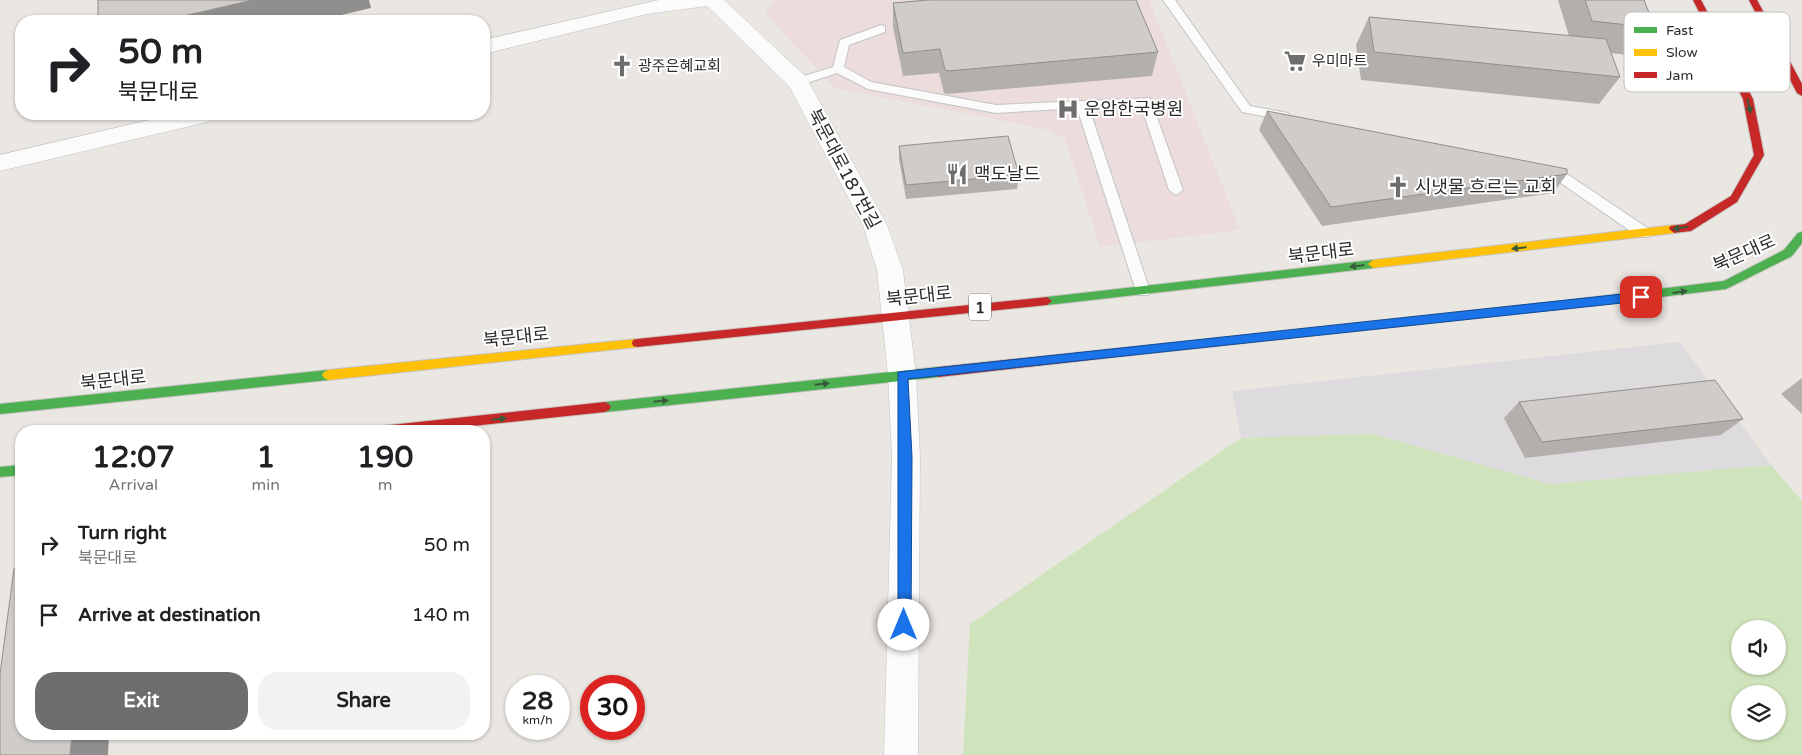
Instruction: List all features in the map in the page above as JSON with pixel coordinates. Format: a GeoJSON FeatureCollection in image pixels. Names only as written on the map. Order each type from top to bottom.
{"type":"FeatureCollection","features":[{"type":"Feature","properties":{"kind":"main road","name":"북문대로"},"geometry":{"type":"LineString","coordinates":[[1696,0],[1702,12]]}},
{"type":"Feature","properties":{"kind":"main road"},"geometry":{"type":"LineString","coordinates":[[1753,0],[1759,12]]}},
{"type":"Feature","properties":{"kind":"main road"},"geometry":{"type":"LineString","coordinates":[[1790,69],[1802,92]]}},
{"type":"Feature","properties":{"kind":"main road","name":"북문대로"},"geometry":{"type":"LineString","coordinates":[[0,409],[1143,291],[1687,228],[1734,199],[1759,155],[1748,99],[1744,92]]}},
{"type":"Feature","properties":{"kind":"main road","name":"북문대로"},"geometry":{"type":"LineString","coordinates":[[437,425],[1518,310],[1726,285],[1788,253],[1802,236]]}},
{"type":"Feature","properties":{"kind":"main road"},"geometry":{"type":"LineString","coordinates":[[0,472],[15,471]]}},
{"type":"Feature","properties":{"kind":"street"},"geometry":{"type":"LineString","coordinates":[[490,46],[647,8],[706,0]]}},
{"type":"Feature","properties":{"kind":"street","name":"북문대로187번길"},"geometry":{"type":"LineString","coordinates":[[712,0],[798,82],[876,224],[890,270],[897,315],[906,457],[904,662],[900,755]]}},
{"type":"Feature","properties":{"kind":"street"},"geometry":{"type":"LineString","coordinates":[[0,163],[182,120]]}},
{"type":"Feature","properties":{"kind":"lane"},"geometry":{"type":"LineString","coordinates":[[1169,0],[1246,109],[1295,118]]}},
{"type":"Feature","properties":{"kind":"lane"},"geometry":{"type":"LineString","coordinates":[[838,69],[844,43],[880,29]]}},
{"type":"Feature","properties":{"kind":"lane"},"geometry":{"type":"LineString","coordinates":[[798,82],[838,69],[868,85],[996,109],[1146,101],[1176,190]]}},
{"type":"Feature","properties":{"kind":"lane"},"geometry":{"type":"LineString","coordinates":[[1082,104],[1143,291]]}},
{"type":"Feature","properties":{"kind":"lane"},"geometry":{"type":"LineString","coordinates":[[1533,168],[1558,175],[1644,233]]}},
{"type":"Feature","properties":{"kind":"shaded area","name":"운암한국병원"},"geometry":{"type":"Polygon","coordinates":[[[775,0],[1149,0],[1240,230],[1100,247],[1065,139],[1050,130],[835,88],[765,14],[775,0]]]}},
{"type":"Feature","properties":{"kind":"shaded area"},"geometry":{"type":"Polygon","coordinates":[[[1680,342],[1771,465],[1550,485],[1373,434],[1241,438],[1232,391],[1680,342]]]}},
{"type":"Feature","properties":{"kind":"green space"},"geometry":{"type":"Polygon","coordinates":[[[1373,434],[1550,484],[1771,465],[1802,501],[1802,755],[963,755],[970,624],[1241,438],[1373,434]]]}},
{"type":"Feature","properties":{"kind":"building"},"geometry":{"type":"Polygon","coordinates":[[[98,0],[253,0],[188,15],[98,15],[98,0]]]}},
{"type":"Feature","properties":{"kind":"building","name":"운암한국병원"},"geometry":{"type":"Polygon","coordinates":[[[929,0],[1136,0],[1158,52],[948,71],[945,70],[940,49],[903,53],[893,3],[929,0]]]}},
{"type":"Feature","properties":{"kind":"building"},"geometry":{"type":"Polygon","coordinates":[[[1585,0],[1644,0],[1649,12],[1624,12],[1624,25],[1592,21],[1585,0]]]}},
{"type":"Feature","properties":{"kind":"building"},"geometry":{"type":"Polygon","coordinates":[[[1369,17],[1606,39],[1620,77],[1374,52],[1369,17]]]}},
{"type":"Feature","properties":{"kind":"building"},"geometry":{"type":"Polygon","coordinates":[[[1267,111],[1567,169],[1567,174],[1331,207],[1267,111]]]}},
{"type":"Feature","properties":{"kind":"building","name":"맥도날드"},"geometry":{"type":"Polygon","coordinates":[[[1008,136],[1019,175],[906,185],[899,146],[1008,136]]]}},
{"type":"Feature","properties":{"kind":"building"},"geometry":{"type":"Polygon","coordinates":[[[1715,380],[1743,419],[1542,442],[1519,402],[1715,380]]]}},
{"type":"Feature","properties":{"kind":"building"},"geometry":{"type":"Polygon","coordinates":[[[14,569],[15,740],[71,740],[70,755],[0,755],[0,674],[14,569]]]}},
{"type":"Feature","properties":{"kind":"traffic: fast"},"geometry":{"type":"LineString","coordinates":[[1562,305],[1726,285],[1788,253],[1802,236]]}},
{"type":"Feature","properties":{"kind":"traffic: fast"},"geometry":{"type":"LineString","coordinates":[[1047,301],[1373,264]]}},
{"type":"Feature","properties":{"kind":"traffic: fast"},"geometry":{"type":"LineString","coordinates":[[605,407],[939,372]]}},
{"type":"Feature","properties":{"kind":"traffic: fast"},"geometry":{"type":"LineString","coordinates":[[0,409],[328,375]]}},
{"type":"Feature","properties":{"kind":"traffic: fast"},"geometry":{"type":"LineString","coordinates":[[0,472],[15,471]]}},
{"type":"Feature","properties":{"kind":"traffic: slow"},"geometry":{"type":"LineString","coordinates":[[1373,264],[1674,229]]}},
{"type":"Feature","properties":{"kind":"traffic: slow"},"geometry":{"type":"LineString","coordinates":[[1133,351],[1562,305]]}},
{"type":"Feature","properties":{"kind":"traffic: slow"},"geometry":{"type":"LineString","coordinates":[[328,375],[637,343]]}},
{"type":"Feature","properties":{"kind":"traffic: jam"},"geometry":{"type":"LineString","coordinates":[[1697,0],[1703,12]]}},
{"type":"Feature","properties":{"kind":"traffic: jam"},"geometry":{"type":"LineString","coordinates":[[1753,0],[1759,12]]}},
{"type":"Feature","properties":{"kind":"traffic: jam"},"geometry":{"type":"LineString","coordinates":[[1790,70],[1802,93]]}},
{"type":"Feature","properties":{"kind":"traffic: jam"},"geometry":{"type":"LineString","coordinates":[[1674,229],[1687,228],[1734,199],[1759,155],[1748,99],[1744,92]]}},
{"type":"Feature","properties":{"kind":"traffic: jam"},"geometry":{"type":"LineString","coordinates":[[637,343],[1047,301]]}},
{"type":"Feature","properties":{"kind":"traffic: jam"},"geometry":{"type":"LineString","coordinates":[[939,372],[1133,351]]}},
{"type":"Feature","properties":{"kind":"traffic: jam"},"geometry":{"type":"LineString","coordinates":[[437,425],[605,407]]}},
{"type":"Feature","properties":{"kind":"place","name":"우미마트"},"geometry":{"type":"Point","coordinates":[1295,61]}},
{"type":"Feature","properties":{"kind":"place","name":"광주은혜교회"},"geometry":{"type":"Point","coordinates":[622,66]}},
{"type":"Feature","properties":{"kind":"place","name":"운암한국병원"},"geometry":{"type":"Point","coordinates":[1068,109]}},
{"type":"Feature","properties":{"kind":"place","name":"맥도날드"},"geometry":{"type":"Point","coordinates":[957,174]}},
{"type":"Feature","properties":{"kind":"place","name":"시냇물 흐르는 교회"},"geometry":{"type":"Point","coordinates":[1398,187]}},
{"type":"Feature","properties":{"kind":"route"},"geometry":{"type":"LineString","coordinates":[[904,625],[906,457],[902,375],[1641,297]]}}]}
